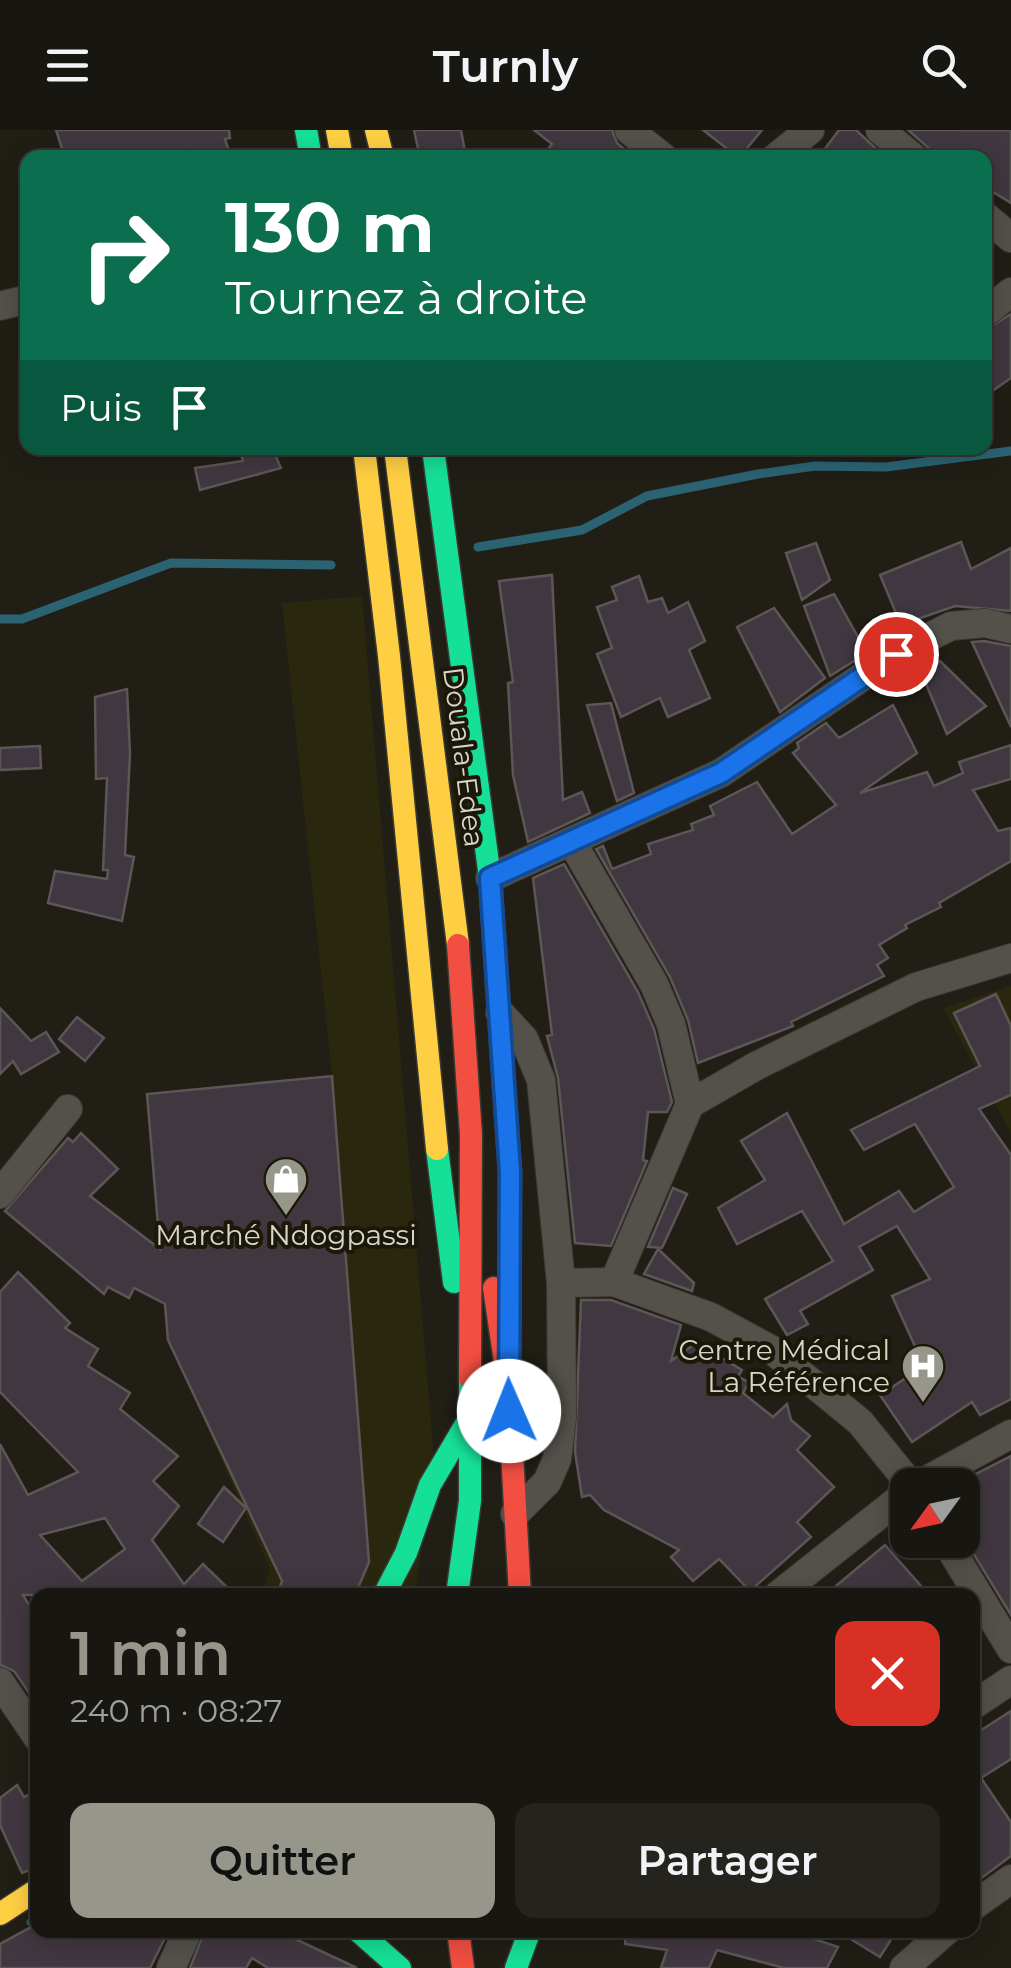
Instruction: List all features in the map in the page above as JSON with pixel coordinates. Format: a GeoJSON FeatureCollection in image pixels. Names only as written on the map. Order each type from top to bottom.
{"type":"FeatureCollection","features":[{"type":"Feature","properties":{"kind":"main road"},"geometry":{"type":"LineString","coordinates":[[365,455],[402,767],[433,1124],[469,1386],[470,1501],[458,1588]]}},
{"type":"Feature","properties":{"kind":"main road","name":"Douala-Edea"},"geometry":{"type":"LineString","coordinates":[[396,455],[457,934],[471,1135],[469,1386]]}},
{"type":"Feature","properties":{"kind":"main road"},"geometry":{"type":"LineString","coordinates":[[434,455],[490,878],[510,1172],[508,1382],[519,1588]]}},
{"type":"Feature","properties":{"kind":"main road","name":"Douala-Edea"},"geometry":{"type":"LineString","coordinates":[[471,1135],[508,1382]]}},
{"type":"Feature","properties":{"kind":"main road"},"geometry":{"type":"LineString","coordinates":[[388,1588],[406,1553],[430,1484],[469,1419]]}},
{"type":"Feature","properties":{"kind":"main road"},"geometry":{"type":"LineString","coordinates":[[0,1914],[30,1894]]}},
{"type":"Feature","properties":{"kind":"main road"},"geometry":{"type":"LineString","coordinates":[[365,1938],[400,1968]]}},
{"type":"Feature","properties":{"kind":"main road"},"geometry":{"type":"LineString","coordinates":[[459,1938],[463,1968]]}},
{"type":"Feature","properties":{"kind":"main road"},"geometry":{"type":"LineString","coordinates":[[516,1968],[527,1938]]}},
{"type":"Feature","properties":{"kind":"street"},"geometry":{"type":"LineString","coordinates":[[628,130],[654,150]]}},
{"type":"Feature","properties":{"kind":"street"},"geometry":{"type":"LineString","coordinates":[[784,150],[810,130]]}},
{"type":"Feature","properties":{"kind":"street"},"geometry":{"type":"LineString","coordinates":[[880,130],[904,150]]}},
{"type":"Feature","properties":{"kind":"street"},"geometry":{"type":"LineString","coordinates":[[490,878],[573,844],[721,773],[896,654],[951,626],[984,623],[1011,629]]}},
{"type":"Feature","properties":{"kind":"street"},"geometry":{"type":"LineString","coordinates":[[573,844],[654,984],[671,1024],[690,1104],[614,1282]]}},
{"type":"Feature","properties":{"kind":"street"},"geometry":{"type":"LineString","coordinates":[[690,1104],[756,1066],[916,987],[1011,958]]}},
{"type":"Feature","properties":{"kind":"street"},"geometry":{"type":"LineString","coordinates":[[500,1013],[524,1038],[541,1080],[561,1283],[562,1417],[557,1460],[546,1482],[514,1516]]}},
{"type":"Feature","properties":{"kind":"street"},"geometry":{"type":"LineString","coordinates":[[0,1194],[68,1109]]}},
{"type":"Feature","properties":{"kind":"street"},"geometry":{"type":"LineString","coordinates":[[561,1283],[614,1282],[711,1318],[772,1350],[860,1422],[900,1468]]}},
{"type":"Feature","properties":{"kind":"street"},"geometry":{"type":"LineString","coordinates":[[947,1468],[1011,1434]]}},
{"type":"Feature","properties":{"kind":"street"},"geometry":{"type":"LineString","coordinates":[[787,1588],[890,1506]]}},
{"type":"Feature","properties":{"kind":"street"},"geometry":{"type":"LineString","coordinates":[[956,1558],[974,1588]]}},
{"type":"Feature","properties":{"kind":"street"},"geometry":{"type":"LineString","coordinates":[[980,1598],[1011,1650]]}},
{"type":"Feature","properties":{"kind":"street"},"geometry":{"type":"LineString","coordinates":[[980,1701],[1011,1680]]}},
{"type":"Feature","properties":{"kind":"street"},"geometry":{"type":"LineString","coordinates":[[0,1682],[30,1726]]}},
{"type":"Feature","properties":{"kind":"street"},"geometry":{"type":"LineString","coordinates":[[980,1901],[1011,1879]]}},
{"type":"Feature","properties":{"kind":"street"},"geometry":{"type":"LineString","coordinates":[[172,1968],[185,1938]]}},
{"type":"Feature","properties":{"kind":"street"},"geometry":{"type":"LineString","coordinates":[[904,1968],[938,1938]]}},
{"type":"Feature","properties":{"kind":"shaded area","name":"Marché Ndogpassi"},"geometry":{"type":"Polygon","coordinates":[[[362,596],[434,1459],[416,1588],[264,1588],[270,1569],[168,1340],[147,1094],[332,1076],[282,603],[362,596]]]}},
{"type":"Feature","properties":{"kind":"shaded area"},"geometry":{"type":"Polygon","coordinates":[[[1011,986],[1011,1133],[943,1008],[1011,986]]]}},
{"type":"Feature","properties":{"kind":"building"},"geometry":{"type":"Polygon","coordinates":[[[56,130],[229,130],[230,138],[225,139],[228,150],[62,150],[56,130]]]}},
{"type":"Feature","properties":{"kind":"building"},"geometry":{"type":"Polygon","coordinates":[[[414,130],[461,130],[465,150],[418,150],[414,130]]]}},
{"type":"Feature","properties":{"kind":"building"},"geometry":{"type":"Polygon","coordinates":[[[534,130],[612,130],[617,143],[625,150],[547,150],[552,144],[534,130]]]}},
{"type":"Feature","properties":{"kind":"building"},"geometry":{"type":"Polygon","coordinates":[[[703,130],[762,130],[746,150],[729,150],[703,130]]]}},
{"type":"Feature","properties":{"kind":"building"},"geometry":{"type":"Polygon","coordinates":[[[839,130],[856,130],[877,150],[824,150],[839,130]]]}},
{"type":"Feature","properties":{"kind":"building"},"geometry":{"type":"Polygon","coordinates":[[[908,130],[1011,130],[1011,203],[992,191],[992,150],[931,150],[908,130]]]}},
{"type":"Feature","properties":{"kind":"building"},"geometry":{"type":"Polygon","coordinates":[[[1011,314],[1011,378],[992,391],[992,326],[1011,314]]]}},
{"type":"Feature","properties":{"kind":"building"},"geometry":{"type":"Polygon","coordinates":[[[241,455],[275,455],[281,468],[200,490],[195,468],[243,461],[241,455]]]}},
{"type":"Feature","properties":{"kind":"building"},"geometry":{"type":"Polygon","coordinates":[[[961,542],[971,569],[1011,548],[1011,611],[955,606],[901,625],[880,575],[961,542]]]}},
{"type":"Feature","properties":{"kind":"building"},"geometry":{"type":"Polygon","coordinates":[[[816,543],[830,580],[802,600],[786,553],[816,543]]]}},
{"type":"Feature","properties":{"kind":"building"},"geometry":{"type":"Polygon","coordinates":[[[552,575],[563,800],[582,792],[590,813],[528,842],[513,775],[508,683],[513,682],[499,581],[552,575]]]}},
{"type":"Feature","properties":{"kind":"building"},"geometry":{"type":"Polygon","coordinates":[[[639,576],[648,602],[662,598],[668,613],[688,602],[705,641],[689,650],[710,698],[668,717],[660,698],[621,717],[597,654],[612,648],[597,607],[617,600],[612,587],[639,576]]]}},
{"type":"Feature","properties":{"kind":"building"},"geometry":{"type":"Polygon","coordinates":[[[834,594],[867,653],[830,676],[804,606],[834,594]]]}},
{"type":"Feature","properties":{"kind":"building"},"geometry":{"type":"Polygon","coordinates":[[[774,608],[825,678],[780,712],[737,627],[774,608]]]}},
{"type":"Feature","properties":{"kind":"building"},"geometry":{"type":"Polygon","coordinates":[[[972,642],[1011,646],[1011,727],[972,642]]]}},
{"type":"Feature","properties":{"kind":"building"},"geometry":{"type":"Polygon","coordinates":[[[940,661],[986,706],[947,734],[921,672],[940,661]]]}},
{"type":"Feature","properties":{"kind":"building"},"geometry":{"type":"Polygon","coordinates":[[[127,689],[130,754],[125,855],[134,857],[122,921],[48,903],[55,871],[107,879],[108,870],[103,870],[107,778],[96,779],[95,697],[127,689]]]}},
{"type":"Feature","properties":{"kind":"building"},"geometry":{"type":"Polygon","coordinates":[[[611,703],[634,793],[617,801],[587,705],[611,703]]]}},
{"type":"Feature","properties":{"kind":"building"},"geometry":{"type":"Polygon","coordinates":[[[893,705],[917,753],[860,793],[927,772],[934,786],[963,773],[959,762],[1011,745],[1011,779],[973,790],[998,831],[1011,828],[1011,861],[939,903],[941,907],[905,925],[907,928],[879,945],[888,958],[877,965],[884,976],[791,1022],[793,1026],[698,1063],[688,1020],[670,977],[596,849],[603,846],[612,869],[651,854],[648,844],[693,830],[691,824],[714,815],[710,806],[757,782],[792,834],[836,805],[793,753],[799,748],[797,743],[826,723],[839,738],[893,705]]]}},
{"type":"Feature","properties":{"kind":"building"},"geometry":{"type":"Polygon","coordinates":[[[40,746],[41,768],[0,770],[0,748],[40,746]]]}},
{"type":"Feature","properties":{"kind":"building"},"geometry":{"type":"Polygon","coordinates":[[[564,864],[638,992],[654,1029],[672,1102],[667,1112],[648,1112],[643,1160],[647,1161],[611,1246],[575,1243],[558,1078],[547,1036],[552,1035],[533,878],[564,864]]]}},
{"type":"Feature","properties":{"kind":"building"},"geometry":{"type":"Polygon","coordinates":[[[996,994],[1011,1026],[1011,1095],[979,1109],[1011,1155],[1011,1399],[980,1415],[972,1402],[912,1442],[880,1395],[924,1366],[892,1296],[930,1279],[897,1226],[859,1247],[873,1270],[800,1311],[808,1324],[787,1335],[765,1299],[833,1261],[802,1211],[737,1244],[718,1208],[765,1180],[741,1141],[787,1113],[844,1224],[899,1191],[914,1212],[954,1187],[915,1124],[864,1150],[851,1130],[980,1066],[954,1013],[996,994]]]}},
{"type":"Feature","properties":{"kind":"building"},"geometry":{"type":"Polygon","coordinates":[[[0,1008],[31,1041],[46,1032],[59,1052],[21,1074],[13,1061],[0,1074],[0,1008]]]}},
{"type":"Feature","properties":{"kind":"building"},"geometry":{"type":"Polygon","coordinates":[[[77,1017],[104,1038],[85,1061],[59,1039],[77,1017]]]}},
{"type":"Feature","properties":{"kind":"building"},"geometry":{"type":"Polygon","coordinates":[[[332,1076],[369,1562],[358,1588],[280,1588],[282,1581],[168,1340],[165,1304],[134,1288],[129,1298],[108,1287],[104,1294],[5,1211],[68,1138],[73,1142],[81,1133],[118,1169],[90,1196],[160,1249],[147,1094],[332,1076]]]}},
{"type":"Feature","properties":{"kind":"building"},"geometry":{"type":"Polygon","coordinates":[[[673,1188],[687,1194],[662,1248],[648,1247],[673,1188]]]}},
{"type":"Feature","properties":{"kind":"building"},"geometry":{"type":"Polygon","coordinates":[[[658,1249],[694,1283],[692,1291],[644,1274],[658,1249]]]}},
{"type":"Feature","properties":{"kind":"building"},"geometry":{"type":"Polygon","coordinates":[[[18,1272],[70,1323],[65,1328],[98,1349],[88,1366],[130,1393],[120,1409],[178,1456],[153,1481],[179,1506],[152,1540],[184,1584],[203,1564],[228,1588],[30,1588],[30,1595],[23,1595],[30,1607],[30,1694],[14,1671],[0,1665],[0,1444],[28,1495],[78,1472],[0,1392],[0,1292],[18,1272]],[[105,1518],[40,1535],[82,1581],[125,1549],[105,1518]]]}},
{"type":"Feature","properties":{"kind":"building"},"geometry":{"type":"Polygon","coordinates":[[[581,1300],[611,1300],[681,1325],[671,1361],[696,1343],[742,1370],[738,1377],[749,1382],[743,1393],[773,1417],[787,1404],[791,1420],[810,1436],[797,1450],[834,1487],[797,1522],[811,1537],[753,1588],[747,1588],[719,1559],[693,1581],[671,1557],[679,1550],[604,1510],[590,1495],[582,1497],[575,1452],[581,1300]]]}},
{"type":"Feature","properties":{"kind":"building"},"geometry":{"type":"Polygon","coordinates":[[[1011,1456],[1011,1615],[976,1558],[980,1558],[980,1472],[1011,1456]]]}},
{"type":"Feature","properties":{"kind":"building"},"geometry":{"type":"Polygon","coordinates":[[[224,1487],[246,1508],[223,1542],[198,1524],[224,1487]]]}},
{"type":"Feature","properties":{"kind":"building"},"geometry":{"type":"Polygon","coordinates":[[[885,1545],[890,1558],[896,1558],[923,1588],[833,1588],[885,1545]]]}},
{"type":"Feature","properties":{"kind":"building"},"geometry":{"type":"Polygon","coordinates":[[[1011,1711],[1011,1759],[981,1778],[1011,1822],[1011,1856],[980,1879],[980,1731],[1011,1711]]]}},
{"type":"Feature","properties":{"kind":"building"},"geometry":{"type":"Polygon","coordinates":[[[17,1785],[24,1797],[30,1794],[30,1870],[22,1873],[0,1825],[0,1798],[17,1785]]]}},
{"type":"Feature","properties":{"kind":"building"},"geometry":{"type":"Polygon","coordinates":[[[30,1928],[30,1938],[165,1938],[150,1968],[0,1968],[0,1944],[30,1928]]]}},
{"type":"Feature","properties":{"kind":"building"},"geometry":{"type":"Polygon","coordinates":[[[202,1938],[293,1938],[357,1968],[268,1968],[252,1958],[246,1968],[190,1968],[202,1938]]]}},
{"type":"Feature","properties":{"kind":"building"},"geometry":{"type":"Polygon","coordinates":[[[625,1938],[812,1938],[838,1947],[827,1968],[784,1968],[717,1950],[709,1968],[661,1968],[667,1950],[625,1944],[625,1938]]]}},
{"type":"Feature","properties":{"kind":"building"},"geometry":{"type":"Polygon","coordinates":[[[849,1938],[892,1938],[880,1957],[849,1938]]]}},
{"type":"Feature","properties":{"kind":"waterway"},"geometry":{"type":"LineString","coordinates":[[992,453],[1011,451]]}},
{"type":"Feature","properties":{"kind":"waterway"},"geometry":{"type":"LineString","coordinates":[[478,547],[582,530],[647,496],[758,474],[815,466],[886,467],[980,455]]}},
{"type":"Feature","properties":{"kind":"waterway"},"geometry":{"type":"LineString","coordinates":[[0,619],[22,619],[171,563],[331,565]]}},
{"type":"Feature","properties":{"kind":"traffic: fast"},"geometry":{"type":"LineString","coordinates":[[306,130],[310,150]]}},
{"type":"Feature","properties":{"kind":"traffic: fast"},"geometry":{"type":"LineString","coordinates":[[434,455],[490,878],[502,1058]]}},
{"type":"Feature","properties":{"kind":"traffic: fast"},"geometry":{"type":"LineString","coordinates":[[437,1149],[454,1282]]}},
{"type":"Feature","properties":{"kind":"traffic: fast"},"geometry":{"type":"LineString","coordinates":[[458,1588],[470,1501],[470,1378]]}},
{"type":"Feature","properties":{"kind":"traffic: fast"},"geometry":{"type":"LineString","coordinates":[[388,1588],[406,1553],[430,1485],[469,1419]]}},
{"type":"Feature","properties":{"kind":"traffic: fast"},"geometry":{"type":"LineString","coordinates":[[366,1938],[400,1968]]}},
{"type":"Feature","properties":{"kind":"traffic: fast"},"geometry":{"type":"LineString","coordinates":[[516,1968],[527,1938]]}},
{"type":"Feature","properties":{"kind":"traffic: slow"},"geometry":{"type":"LineString","coordinates":[[337,130],[341,150]]}},
{"type":"Feature","properties":{"kind":"traffic: slow"},"geometry":{"type":"LineString","coordinates":[[376,130],[381,150]]}},
{"type":"Feature","properties":{"kind":"traffic: slow"},"geometry":{"type":"LineString","coordinates":[[365,455],[389,656],[437,1149]]}},
{"type":"Feature","properties":{"kind":"traffic: slow"},"geometry":{"type":"LineString","coordinates":[[396,455],[458,945]]}},
{"type":"Feature","properties":{"kind":"traffic: slow"},"geometry":{"type":"LineString","coordinates":[[502,1058],[510,1172],[509,1327]]}},
{"type":"Feature","properties":{"kind":"traffic: slow"},"geometry":{"type":"LineString","coordinates":[[0,1914],[30,1894]]}},
{"type":"Feature","properties":{"kind":"traffic: jam"},"geometry":{"type":"LineString","coordinates":[[458,945],[471,1135],[470,1378]]}},
{"type":"Feature","properties":{"kind":"traffic: jam"},"geometry":{"type":"LineString","coordinates":[[494,1288],[508,1382],[520,1588]]}},
{"type":"Feature","properties":{"kind":"traffic: jam"},"geometry":{"type":"LineString","coordinates":[[459,1938],[463,1968]]}},
{"type":"Feature","properties":{"kind":"place","name":"Marché Ndogpassi"},"geometry":{"type":"Point","coordinates":[286,1217]}},
{"type":"Feature","properties":{"kind":"place","name":"Centre Médical La Référence"},"geometry":{"type":"Point","coordinates":[923,1404]}},
{"type":"Feature","properties":{"kind":"route"},"geometry":{"type":"LineString","coordinates":[[509,1411],[510,1172],[490,878],[573,844],[721,773],[896,654]]}}]}
